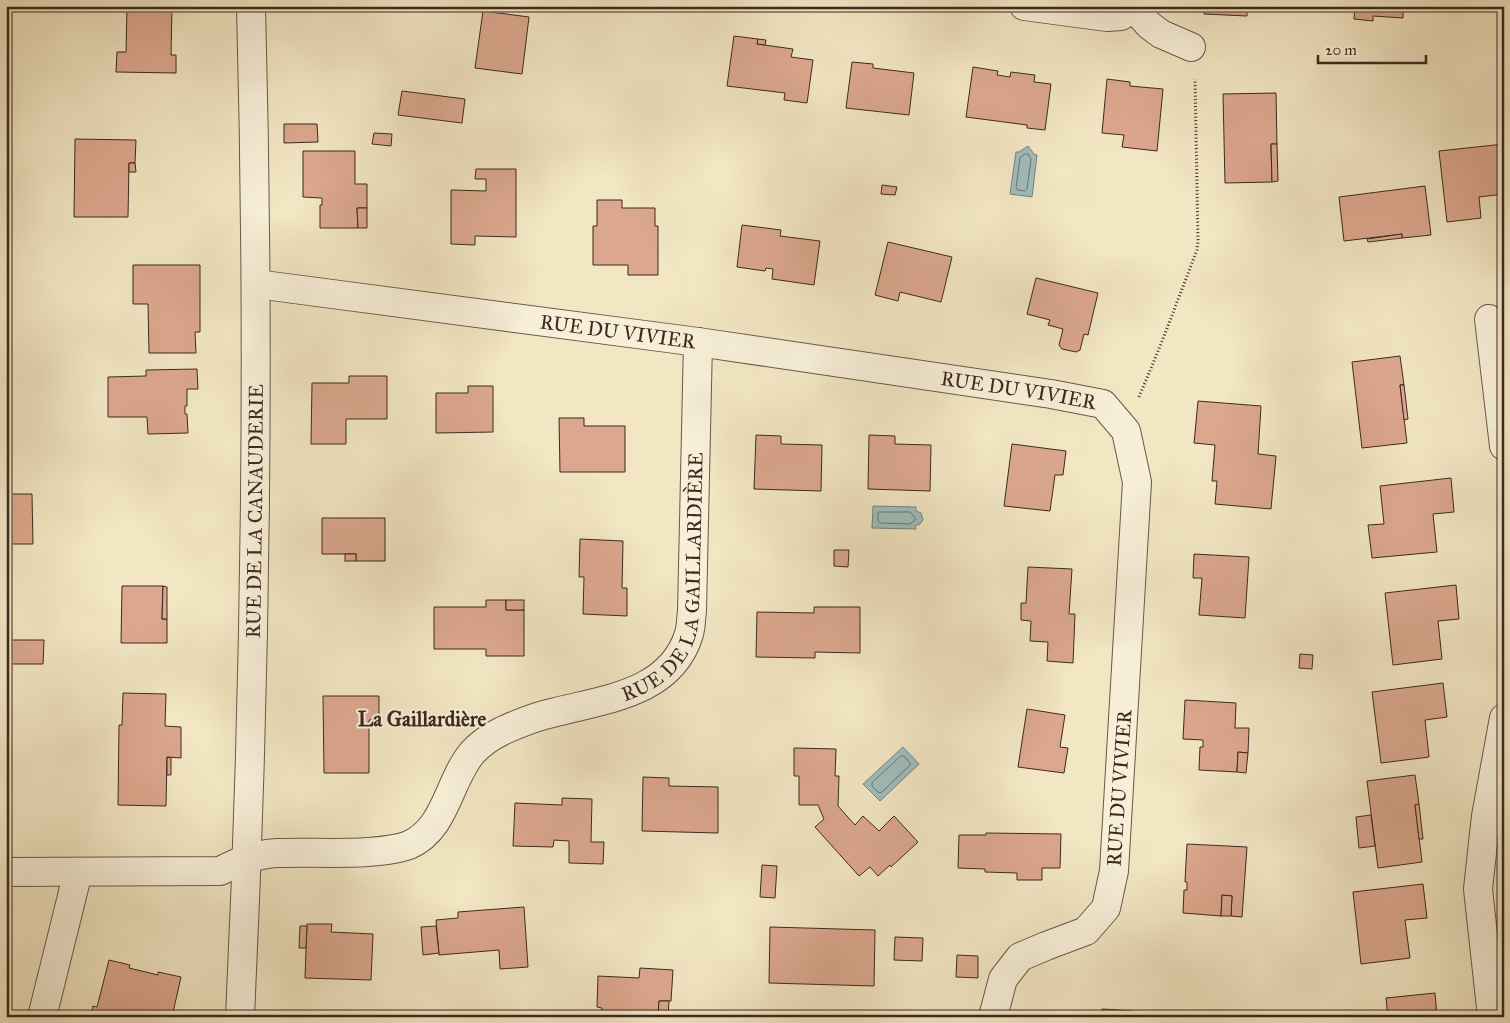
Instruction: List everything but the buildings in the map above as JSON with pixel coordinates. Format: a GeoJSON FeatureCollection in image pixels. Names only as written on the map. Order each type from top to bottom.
{"type":"FeatureCollection","features":[{"type":"Feature","properties":{"kind":"street","name":"RUE DE LA CANAUDERIE"},"geometry":{"type":"LineString","coordinates":[[240,1017],[248,858],[255,541],[256,284],[251,6]]}},
{"type":"Feature","properties":{"kind":"street"},"geometry":{"type":"LineString","coordinates":[[1024,6],[1107,17],[1121,16],[1135,7],[1149,26],[1161,34],[1192,46]]}},
{"type":"Feature","properties":{"kind":"street","name":"RUE DU VIVIER"},"geometry":{"type":"LineString","coordinates":[[256,284],[698,342],[1031,391],[1103,404],[1126,430],[1137,482],[1112,880],[1106,908],[1086,931],[1020,957],[1003,979],[993,1017]]}},
{"type":"Feature","properties":{"kind":"street"},"geometry":{"type":"LineString","coordinates":[[1489,319],[1504,446]]}},
{"type":"Feature","properties":{"kind":"street","name":"RUE DE LA GAILLARDIÈRE"},"geometry":{"type":"LineString","coordinates":[[6,872],[220,871],[248,858],[275,853],[356,853],[396,849],[420,839],[431,828],[443,809],[455,780],[463,767],[472,753],[487,740],[503,731],[536,718],[631,693],[652,682],[667,670],[681,652],[689,634],[692,612],[698,342]]}},
{"type":"Feature","properties":{"kind":"street"},"geometry":{"type":"LineString","coordinates":[[1492,1017],[1478,889],[1486,816],[1503,725]]}},
{"type":"Feature","properties":{"kind":"street"},"geometry":{"type":"LineString","coordinates":[[42,1017],[78,872]]}},
{"type":"Feature","properties":{"kind":"path"},"geometry":{"type":"LineString","coordinates":[[1126,430],[1197,250],[1194,59],[1192,46]]}},
{"type":"Feature","properties":{"kind":"water"},"geometry":{"type":"Polygon","coordinates":[[[1028,146],[1037,155],[1032,197],[1010,194],[1016,152],[1028,146]]]}},
{"type":"Feature","properties":{"kind":"water"},"geometry":{"type":"Polygon","coordinates":[[[873,506],[916,507],[916,511],[921,513],[923,520],[915,526],[916,529],[872,528],[873,506]]]}},
{"type":"Feature","properties":{"kind":"water"},"geometry":{"type":"Polygon","coordinates":[[[903,747],[919,764],[880,801],[863,784],[903,747]]]}},
{"type":"Feature","properties":{"kind":"district","name":"La Gaillardière"},"geometry":{"type":"Point","coordinates":[422,719]}}]}
